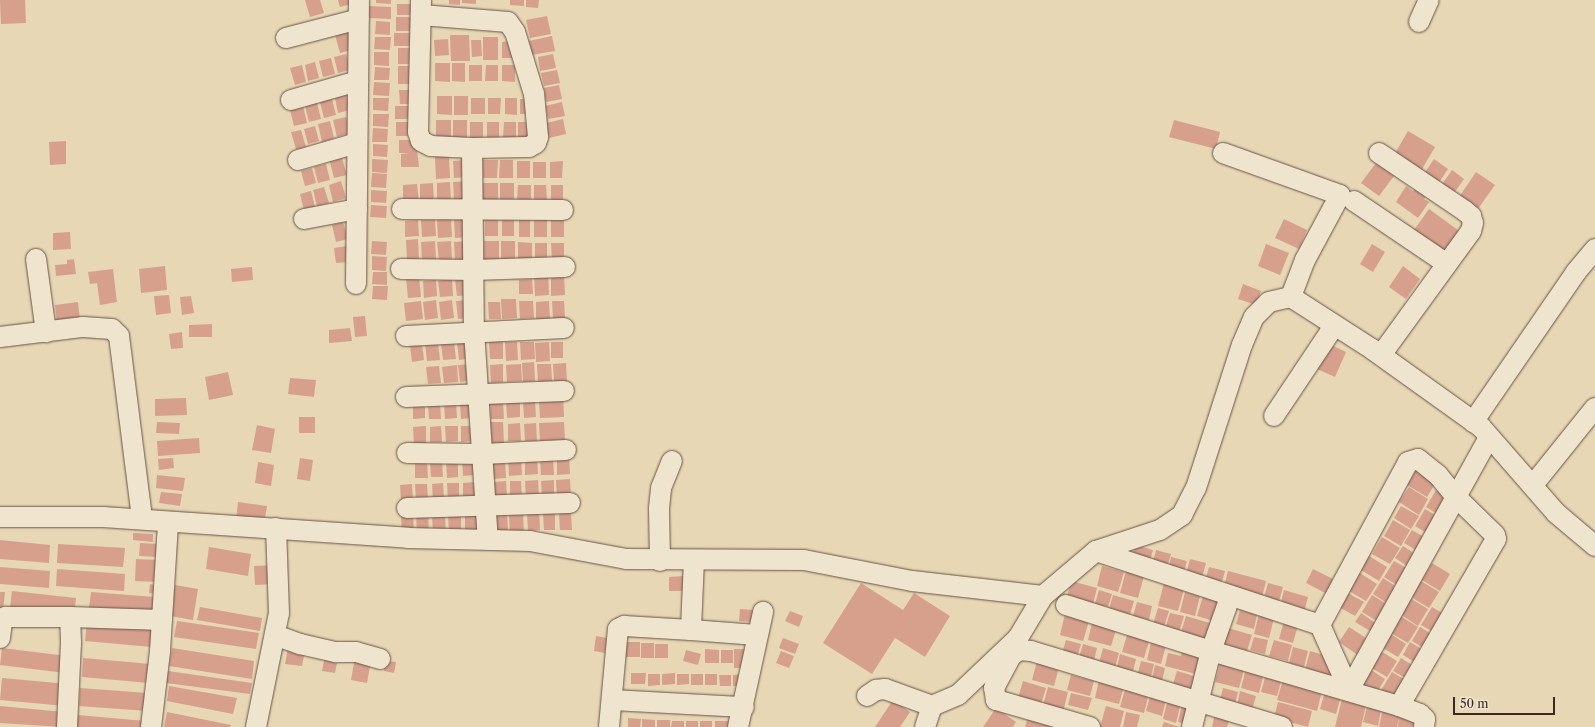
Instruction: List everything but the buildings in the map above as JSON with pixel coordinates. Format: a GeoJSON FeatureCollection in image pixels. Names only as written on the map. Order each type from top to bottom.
{"type":"FeatureCollection","features":[{"type":"Feature","properties":{"kind":"street"},"geometry":{"type":"LineString","coordinates":[[1419,22],[1429,0]]}},
{"type":"Feature","properties":{"kind":"street"},"geometry":{"type":"LineString","coordinates":[[421,7],[508,22],[515,32],[534,94],[537,141],[529,148],[431,146],[419,137],[421,7]]}},
{"type":"Feature","properties":{"kind":"street"},"geometry":{"type":"LineString","coordinates":[[286,38],[359,10],[356,284]]}},
{"type":"Feature","properties":{"kind":"street"},"geometry":{"type":"LineString","coordinates":[[291,100],[358,81]]}},
{"type":"Feature","properties":{"kind":"street"},"geometry":{"type":"LineString","coordinates":[[298,160],[358,143]]}},
{"type":"Feature","properties":{"kind":"street"},"geometry":{"type":"LineString","coordinates":[[472,148],[474,331],[488,540]]}},
{"type":"Feature","properties":{"kind":"street"},"geometry":{"type":"LineString","coordinates":[[1223,153],[1340,195],[1305,260],[1291,297]]}},
{"type":"Feature","properties":{"kind":"street"},"geometry":{"type":"LineString","coordinates":[[1379,153],[1471,216],[1473,223],[1471,231],[1381,355]]}},
{"type":"Feature","properties":{"kind":"street"},"geometry":{"type":"LineString","coordinates":[[1354,201],[1447,264]]}},
{"type":"Feature","properties":{"kind":"street"},"geometry":{"type":"LineString","coordinates":[[402,209],[472,211],[563,210]]}},
{"type":"Feature","properties":{"kind":"street"},"geometry":{"type":"LineString","coordinates":[[304,220],[357,210]]}},
{"type":"Feature","properties":{"kind":"street"},"geometry":{"type":"LineString","coordinates":[[1473,422],[1576,272],[1595,249]]}},
{"type":"Feature","properties":{"kind":"street"},"geometry":{"type":"LineString","coordinates":[[36,259],[46,332]]}},
{"type":"Feature","properties":{"kind":"street"},"geometry":{"type":"LineString","coordinates":[[401,269],[474,270],[565,266]]}},
{"type":"Feature","properties":{"kind":"street"},"geometry":{"type":"LineString","coordinates":[[867,696],[876,690],[885,689],[932,706],[958,694],[1018,638],[1043,596],[1096,551],[1160,530],[1182,515],[1196,488],[1242,345],[1254,317],[1269,302],[1291,297],[1381,355],[1473,422],[1533,485],[1572,529],[1595,546]]}},
{"type":"Feature","properties":{"kind":"street"},"geometry":{"type":"LineString","coordinates":[[1274,416],[1334,326]]}},
{"type":"Feature","properties":{"kind":"street"},"geometry":{"type":"LineString","coordinates":[[0,337],[105,328],[118,336],[142,519]]}},
{"type":"Feature","properties":{"kind":"street"},"geometry":{"type":"LineString","coordinates":[[406,336],[474,331],[564,328]]}},
{"type":"Feature","properties":{"kind":"street"},"geometry":{"type":"LineString","coordinates":[[406,397],[564,391]]}},
{"type":"Feature","properties":{"kind":"street"},"geometry":{"type":"LineString","coordinates":[[1533,485],[1595,408]]}},
{"type":"Feature","properties":{"kind":"street"},"geometry":{"type":"LineString","coordinates":[[1349,690],[1488,437]]}},
{"type":"Feature","properties":{"kind":"street"},"geometry":{"type":"LineString","coordinates":[[407,453],[483,454],[566,450]]}},
{"type":"Feature","properties":{"kind":"street"},"geometry":{"type":"LineString","coordinates":[[1320,625],[1410,460],[1421,460],[1438,475],[1456,497],[1495,535],[1496,539],[1399,706]]}},
{"type":"Feature","properties":{"kind":"street"},"geometry":{"type":"LineString","coordinates":[[660,561],[659,508],[661,488],[672,461]]}},
{"type":"Feature","properties":{"kind":"street"},"geometry":{"type":"LineString","coordinates":[[408,508],[486,507],[570,503]]}},
{"type":"Feature","properties":{"kind":"street"},"geometry":{"type":"LineString","coordinates":[[0,517],[142,519],[168,523],[276,528],[408,538],[530,541],[601,556],[660,561],[804,560],[912,581],[1043,596]]}},
{"type":"Feature","properties":{"kind":"street"},"geometry":{"type":"LineString","coordinates":[[151,727],[162,620],[168,523]]}},
{"type":"Feature","properties":{"kind":"street"},"geometry":{"type":"LineString","coordinates":[[256,727],[275,635],[279,598],[276,528]]}},
{"type":"Feature","properties":{"kind":"street"},"geometry":{"type":"LineString","coordinates":[[1096,551],[1230,597],[1320,625],[1349,690]]}},
{"type":"Feature","properties":{"kind":"street"},"geometry":{"type":"LineString","coordinates":[[691,630],[694,560]]}},
{"type":"Feature","properties":{"kind":"street"},"geometry":{"type":"LineString","coordinates":[[1192,727],[1211,651],[1230,597]]}},
{"type":"Feature","properties":{"kind":"street"},"geometry":{"type":"LineString","coordinates":[[1066,605],[1211,651],[1349,690],[1399,706],[1420,714],[1425,720],[1424,727]]}},
{"type":"Feature","properties":{"kind":"street"},"geometry":{"type":"LineString","coordinates":[[738,727],[744,707],[756,635],[763,612]]}},
{"type":"Feature","properties":{"kind":"street"},"geometry":{"type":"LineString","coordinates":[[0,638],[2,622],[5,617],[70,617],[162,620]]}},
{"type":"Feature","properties":{"kind":"street"},"geometry":{"type":"LineString","coordinates":[[67,727],[71,644],[70,617]]}},
{"type":"Feature","properties":{"kind":"street"},"geometry":{"type":"LineString","coordinates":[[609,727],[616,633],[618,629],[624,626],[756,635]]}},
{"type":"Feature","properties":{"kind":"street"},"geometry":{"type":"LineString","coordinates":[[275,635],[300,644],[336,652],[356,652],[380,660]]}},
{"type":"Feature","properties":{"kind":"street"},"geometry":{"type":"LineString","coordinates":[[1090,727],[996,700],[994,688],[1011,656],[1019,650],[1031,651],[1282,727]]}},
{"type":"Feature","properties":{"kind":"street"},"geometry":{"type":"LineString","coordinates":[[612,700],[744,707]]}},
{"type":"Feature","properties":{"kind":"street"},"geometry":{"type":"LineString","coordinates":[[926,727],[932,706]]}}]}
